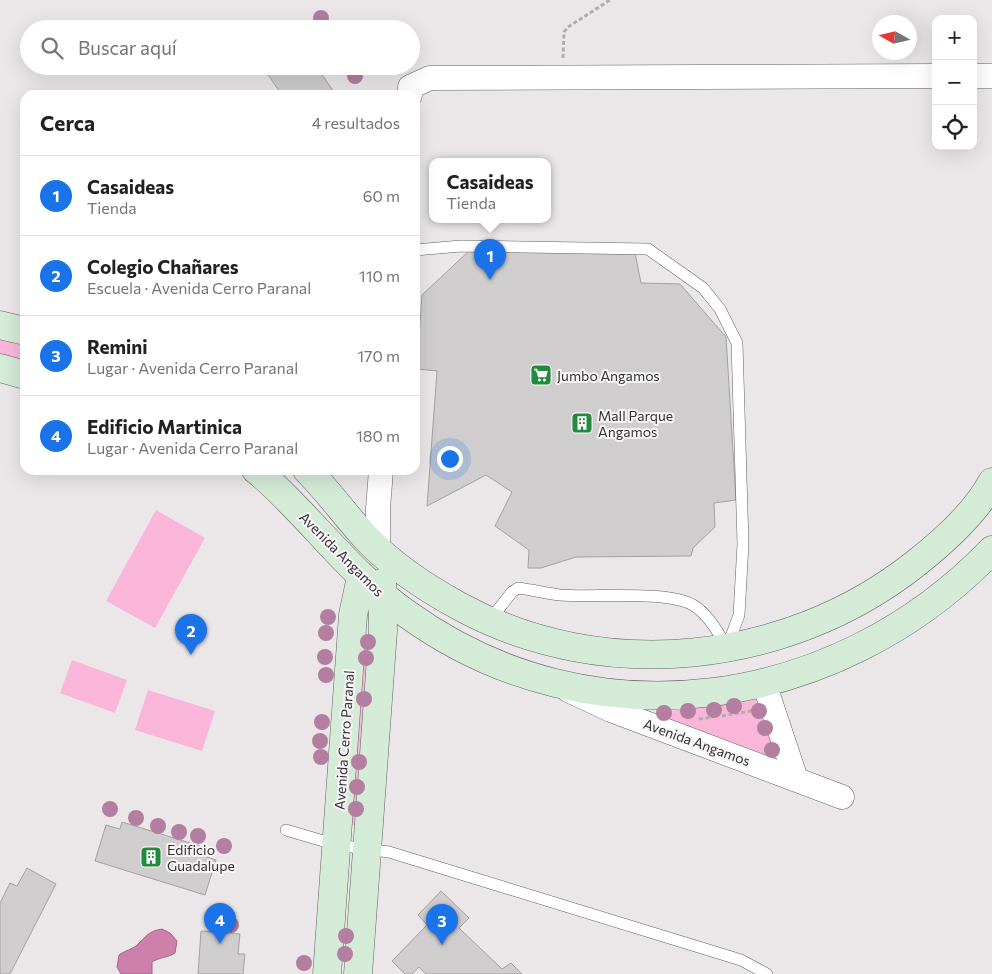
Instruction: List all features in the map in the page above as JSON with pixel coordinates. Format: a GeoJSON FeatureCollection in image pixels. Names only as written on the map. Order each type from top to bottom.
{"type":"FeatureCollection","features":[{"type":"Feature","properties":{"kind":"main road"},"geometry":{"type":"LineString","coordinates":[[0,325],[20,330]]}},
{"type":"Feature","properties":{"kind":"main road"},"geometry":{"type":"LineString","coordinates":[[0,368],[20,374]]}},
{"type":"Feature","properties":{"kind":"main road","name":"Avenida Angamos"},"geometry":{"type":"LineString","coordinates":[[261,475],[291,503],[361,577],[415,620],[460,646],[515,670],[584,688],[642,695],[713,692],[764,683],[822,666],[876,640],[927,608],[968,574],[992,550]]}},
{"type":"Feature","properties":{"kind":"main road","name":"Avenida Angamos"},"geometry":{"type":"LineString","coordinates":[[311,475],[372,544],[433,590],[488,620],[550,641],[610,652],[669,655],[727,649],[768,639],[804,627],[852,606],[927,555],[970,512],[992,482]]}},
{"type":"Feature","properties":{"kind":"main road","name":"Avenida Cerro Paranal"},"geometry":{"type":"LineString","coordinates":[[358,974],[384,596],[372,544]]}},
{"type":"Feature","properties":{"kind":"main road","name":"Avenida Cerro Paranal"},"geometry":{"type":"LineString","coordinates":[[327,974],[353,615],[361,577]]}},
{"type":"Feature","properties":{"kind":"street"},"geometry":{"type":"LineString","coordinates":[[412,90],[430,78],[932,76]]}},
{"type":"Feature","properties":{"kind":"street"},"geometry":{"type":"LineString","coordinates":[[977,76],[992,76]]}},
{"type":"Feature","properties":{"kind":"street","name":"Avenida Cerro Paranal"},"geometry":{"type":"LineString","coordinates":[[361,577],[372,544],[378,509],[381,475]]}},
{"type":"Feature","properties":{"kind":"street","name":"Avenida Angamos"},"geometry":{"type":"LineString","coordinates":[[544,679],[611,710],[796,778],[842,797]]}},
{"type":"Feature","properties":{"kind":"street"},"geometry":{"type":"LineString","coordinates":[[764,683],[796,778]]}},
{"type":"Feature","properties":{"kind":"lane"},"geometry":{"type":"LineString","coordinates":[[420,250],[461,246],[648,249],[703,288],[720,309],[736,343],[743,544],[739,615],[727,649]]}},
{"type":"Feature","properties":{"kind":"lane"},"geometry":{"type":"LineString","coordinates":[[488,620],[491,620],[512,592],[518,588],[560,595],[624,595],[669,599],[693,605],[717,630],[727,649]]}},
{"type":"Feature","properties":{"kind":"lane"},"geometry":{"type":"LineString","coordinates":[[286,830],[337,844],[389,852],[732,957],[767,974]]}},
{"type":"Feature","properties":{"kind":"path"},"geometry":{"type":"LineString","coordinates":[[563,78],[564,32],[568,27],[610,0]]}},
{"type":"Feature","properties":{"kind":"path"},"geometry":{"type":"LineString","coordinates":[[697,720],[751,712],[753,720]]}},
{"type":"Feature","properties":{"kind":"shaded area"},"geometry":{"type":"Polygon","coordinates":[[[0,340],[20,345],[20,367],[0,362],[0,340]]]}},
{"type":"Feature","properties":{"kind":"shaded area"},"geometry":{"type":"Polygon","coordinates":[[[156,510],[205,538],[155,628],[106,601],[156,510]]]}},
{"type":"Feature","properties":{"kind":"shaded area"},"geometry":{"type":"Polygon","coordinates":[[[365,636],[374,641],[359,825],[351,825],[365,636]]]}},
{"type":"Feature","properties":{"kind":"shaded area"},"geometry":{"type":"Polygon","coordinates":[[[72,660],[127,680],[115,713],[60,693],[72,660]]]}},
{"type":"Feature","properties":{"kind":"shaded area"},"geometry":{"type":"Polygon","coordinates":[[[148,690],[215,711],[202,751],[135,730],[148,690]]]}},
{"type":"Feature","properties":{"kind":"shaded area"},"geometry":{"type":"Polygon","coordinates":[[[761,699],[775,754],[772,763],[653,717],[655,713],[761,699]]]}},
{"type":"Feature","properties":{"kind":"shaded area"},"geometry":{"type":"Polygon","coordinates":[[[162,929],[170,933],[177,941],[175,953],[152,962],[152,974],[121,974],[117,967],[119,955],[135,946],[150,933],[162,929]]]}},
{"type":"Feature","properties":{"kind":"building"},"geometry":{"type":"Polygon","coordinates":[[[268,75],[322,75],[333,90],[279,90],[268,75]]]}},
{"type":"Feature","properties":{"kind":"building","name":"Mall Parque Angamos"},"geometry":{"type":"Polygon","coordinates":[[[471,249],[635,253],[641,283],[680,284],[726,337],[736,500],[714,503],[715,527],[693,548],[691,556],[576,557],[541,568],[528,568],[529,550],[495,526],[512,492],[486,475],[427,506],[437,371],[420,369],[422,295],[471,249]]]}},
{"type":"Feature","properties":{"kind":"building","name":"Edificio Guadalupe"},"geometry":{"type":"Polygon","coordinates":[[[122,822],[200,846],[197,854],[216,860],[205,895],[95,861],[106,825],[120,829],[122,822]]]}},
{"type":"Feature","properties":{"kind":"building"},"geometry":{"type":"Polygon","coordinates":[[[27,868],[56,884],[10,974],[0,974],[0,903],[10,883],[17,886],[27,868]]]}},
{"type":"Feature","properties":{"kind":"building"},"geometry":{"type":"Polygon","coordinates":[[[441,891],[469,918],[459,928],[502,969],[511,963],[522,974],[426,974],[419,967],[412,974],[405,974],[392,961],[427,925],[418,915],[441,891]]]}},
{"type":"Feature","properties":{"kind":"building"},"geometry":{"type":"Polygon","coordinates":[[[201,931],[240,934],[238,954],[245,954],[243,974],[198,974],[201,931]]]}},
{"type":"Feature","properties":{"kind":"place","name":"Casaideas"},"geometry":{"type":"Point","coordinates":[490,280]}},
{"type":"Feature","properties":{"kind":"place","name":"Jumbo Angamos"},"geometry":{"type":"Point","coordinates":[541,375]}},
{"type":"Feature","properties":{"kind":"place","name":"Mall Parque Angamos"},"geometry":{"type":"Point","coordinates":[582,423]}},
{"type":"Feature","properties":{"kind":"place","name":"Colegio Chañares"},"geometry":{"type":"Point","coordinates":[191,655]}},
{"type":"Feature","properties":{"kind":"place","name":"Edificio Guadalupe"},"geometry":{"type":"Point","coordinates":[151,857]}},
{"type":"Feature","properties":{"kind":"place","name":"Edificio Martinica"},"geometry":{"type":"Point","coordinates":[220,944]}},
{"type":"Feature","properties":{"kind":"place","name":"Remini"},"geometry":{"type":"Point","coordinates":[442,945]}}]}
